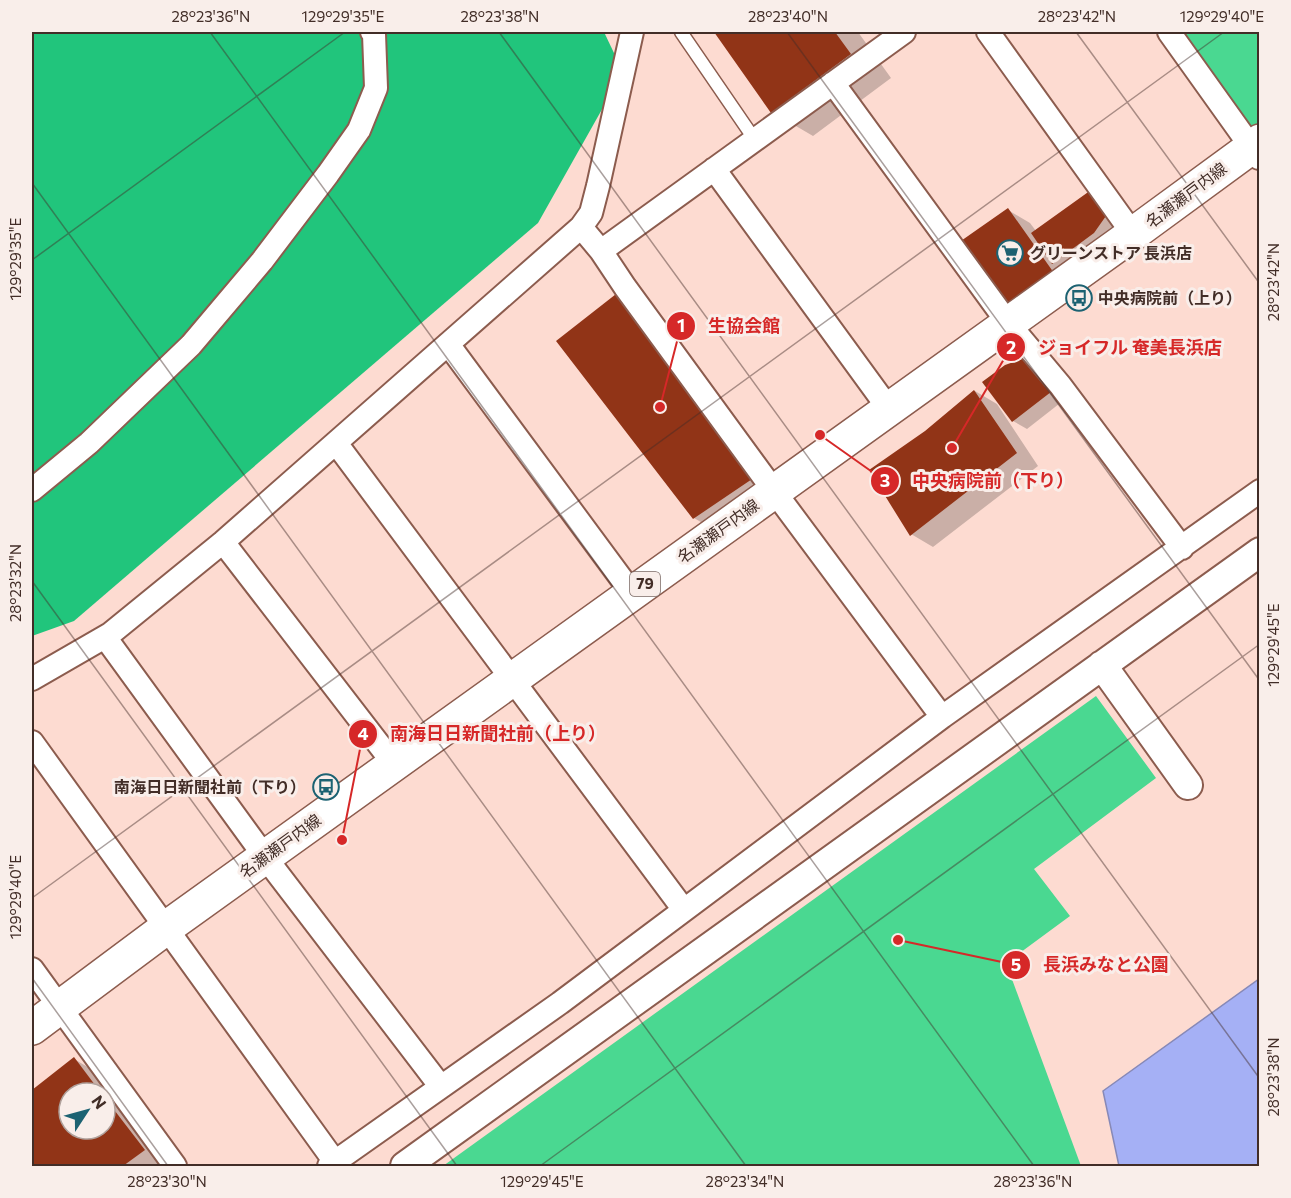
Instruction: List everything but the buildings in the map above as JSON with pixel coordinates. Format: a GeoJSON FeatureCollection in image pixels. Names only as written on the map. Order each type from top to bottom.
{"type":"FeatureCollection","features":[{"type":"Feature","properties":{"kind":"main road","name":"名瀬瀬戸内線"},"geometry":{"type":"LineString","coordinates":[[32,1028],[166,928],[888,409],[1133,234],[1257,149]]}},
{"type":"Feature","properties":{"kind":"street"},"geometry":{"type":"LineString","coordinates":[[32,490],[89,443],[191,345],[262,261],[328,174],[358,130],[376,88],[374,34],[372,32]]}},
{"type":"Feature","properties":{"kind":"street"},"geometry":{"type":"LineString","coordinates":[[32,679],[105,637],[223,542],[580,227],[591,213],[632,32]]}},
{"type":"Feature","properties":{"kind":"street"},"geometry":{"type":"LineString","coordinates":[[601,251],[904,32]]}},
{"type":"Feature","properties":{"kind":"street"},"geometry":{"type":"LineString","coordinates":[[988,32],[1133,234]]}},
{"type":"Feature","properties":{"kind":"street"},"geometry":{"type":"LineString","coordinates":[[1169,32],[1257,149]]}},
{"type":"Feature","properties":{"kind":"street"},"geometry":{"type":"LineString","coordinates":[[833,83],[1008,323],[1060,385],[1182,548]]}},
{"type":"Feature","properties":{"kind":"street"},"geometry":{"type":"LineString","coordinates":[[714,169],[888,409]]}},
{"type":"Feature","properties":{"kind":"street"},"geometry":{"type":"LineString","coordinates":[[580,227],[601,251],[774,492],[942,717]]}},
{"type":"Feature","properties":{"kind":"street"},"geometry":{"type":"LineString","coordinates":[[448,344],[632,593]]}},
{"type":"Feature","properties":{"kind":"street"},"geometry":{"type":"LineString","coordinates":[[336,443],[684,910]]}},
{"type":"Feature","properties":{"kind":"street"},"geometry":{"type":"LineString","coordinates":[[32,742],[332,1164],[560,1003],[942,717],[1260,491]]}},
{"type":"Feature","properties":{"kind":"street"},"geometry":{"type":"LineString","coordinates":[[223,542],[394,764]]}},
{"type":"Feature","properties":{"kind":"street"},"geometry":{"type":"LineString","coordinates":[[405,1167],[1260,552]]}},
{"type":"Feature","properties":{"kind":"street"},"geometry":{"type":"LineString","coordinates":[[105,637],[265,857],[441,1087]]}},
{"type":"Feature","properties":{"kind":"street"},"geometry":{"type":"LineString","coordinates":[[1102,665],[1188,785]]}},
{"type":"Feature","properties":{"kind":"street"},"geometry":{"type":"LineString","coordinates":[[32,969],[175,1167]]}},
{"type":"Feature","properties":{"kind":"lane"},"geometry":{"type":"LineString","coordinates":[[681,32],[755,140]]}},
{"type":"Feature","properties":{"kind":"green space"},"geometry":{"type":"Polygon","coordinates":[[[32,32],[604,32],[623,72],[538,223],[74,621],[32,636],[32,32]]]}},
{"type":"Feature","properties":{"kind":"green space"},"geometry":{"type":"Polygon","coordinates":[[[1169,32],[1259,32],[1259,141],[1169,32]]]}},
{"type":"Feature","properties":{"kind":"green space"},"geometry":{"type":"Polygon","coordinates":[[[1096,696],[1156,778],[1034,869],[1070,916],[1006,963],[1081,1166],[443,1166],[1096,696]]]}},
{"type":"Feature","properties":{"kind":"water"},"geometry":{"type":"Polygon","coordinates":[[[1259,979],[1259,1166],[1119,1166],[1103,1091],[1259,979]]]}},
{"type":"Feature","properties":{"kind":"place","name":"グリーンストア 長浜店"},"geometry":{"type":"Point","coordinates":[1010,253]}},
{"type":"Feature","properties":{"kind":"place","name":"中央病院前（上り）"},"geometry":{"type":"Point","coordinates":[1079,298]}},
{"type":"Feature","properties":{"kind":"place","name":"生協会館"},"geometry":{"type":"Point","coordinates":[660,407]}},
{"type":"Feature","properties":{"kind":"place","name":"中央病院前（下り）"},"geometry":{"type":"Point","coordinates":[820,435]}},
{"type":"Feature","properties":{"kind":"place","name":"ジョイフル 奄美長浜店"},"geometry":{"type":"Point","coordinates":[952,448]}},
{"type":"Feature","properties":{"kind":"place","name":"南海日日新聞社前（下り）"},"geometry":{"type":"Point","coordinates":[326,787]}},
{"type":"Feature","properties":{"kind":"place","name":"南海日日新聞社前（上り）"},"geometry":{"type":"Point","coordinates":[342,840]}},
{"type":"Feature","properties":{"kind":"place","name":"長浜みなと公園"},"geometry":{"type":"Point","coordinates":[898,940]}}]}
